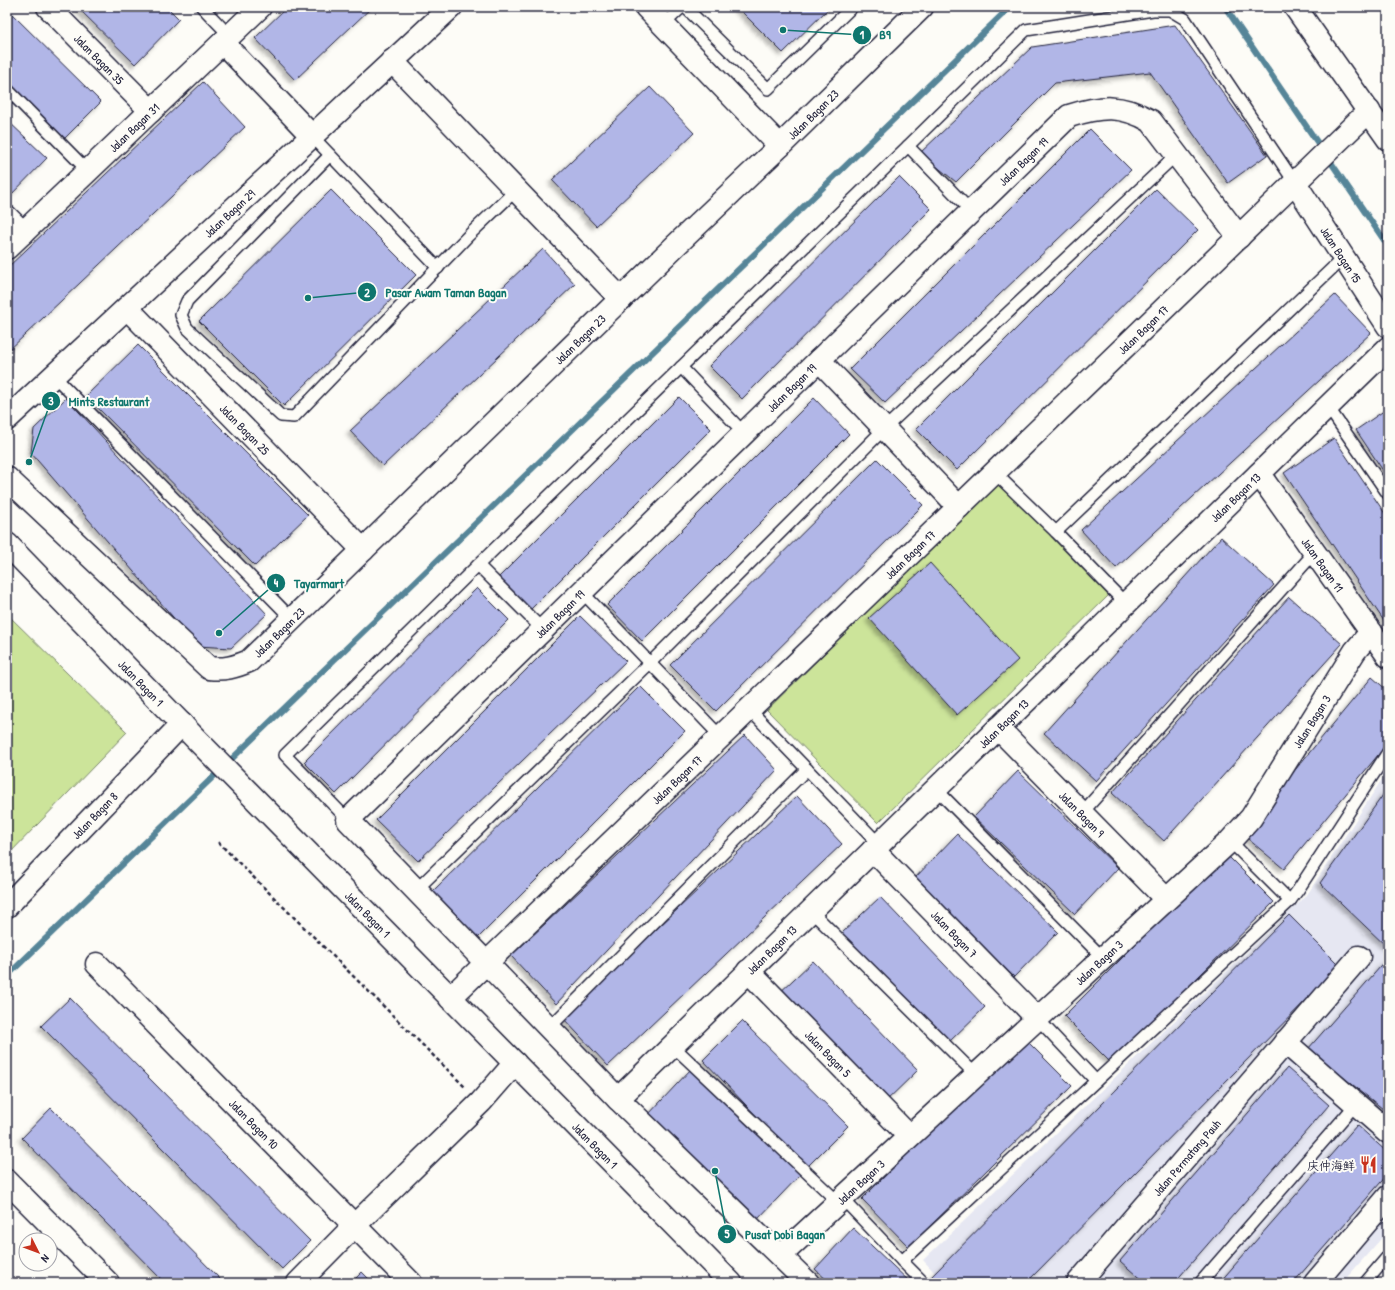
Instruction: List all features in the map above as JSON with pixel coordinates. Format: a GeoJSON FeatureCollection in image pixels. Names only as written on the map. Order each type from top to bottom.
{"type":"FeatureCollection","features":[{"type":"Feature","properties":{"kind":"street","name":"Jalan Bagan 35"},"geometry":{"type":"LineString","coordinates":[[48,7],[151,111]]}},
{"type":"Feature","properties":{"kind":"street","name":"Jalan Bagan 31"},"geometry":{"type":"LineString","coordinates":[[7,248],[260,7]]}},
{"type":"Feature","properties":{"kind":"street","name":"Jalan Bagan 29"},"geometry":{"type":"LineString","coordinates":[[7,419],[451,7]]}},
{"type":"Feature","properties":{"kind":"street"},"geometry":{"type":"LineString","coordinates":[[646,7],[780,146]]}},
{"type":"Feature","properties":{"kind":"street","name":"Jalan Bagan 23"},"geometry":{"type":"LineString","coordinates":[[7,478],[209,668],[235,668],[249,661],[922,7]]}},
{"type":"Feature","properties":{"kind":"street"},"geometry":{"type":"LineString","coordinates":[[1295,7],[1388,139]]}},
{"type":"Feature","properties":{"kind":"street"},"geometry":{"type":"LineString","coordinates":[[226,39],[312,136]]}},
{"type":"Feature","properties":{"kind":"street"},"geometry":{"type":"LineString","coordinates":[[392,61],[621,299]]}},
{"type":"Feature","properties":{"kind":"street","name":"Jalan Bagan 19"},"geometry":{"type":"LineString","coordinates":[[348,820],[1069,116],[1104,108],[1122,109],[1138,113],[1151,121],[1239,237]]}},
{"type":"Feature","properties":{"kind":"street","name":"Jalan Bagan 17"},"geometry":{"type":"LineString","coordinates":[[450,998],[1369,111]]}},
{"type":"Feature","properties":{"kind":"street","name":"Jalan Bagan 15"},"geometry":{"type":"LineString","coordinates":[[1295,183],[1388,326]]}},
{"type":"Feature","properties":{"kind":"street"},"geometry":{"type":"LineString","coordinates":[[7,217],[23,233]]}},
{"type":"Feature","properties":{"kind":"street","name":"Jalan Bagan 25"},"geometry":{"type":"LineString","coordinates":[[127,308],[363,550]]}},
{"type":"Feature","properties":{"kind":"street","name":"Jalan Bagan 13"},"geometry":{"type":"LineString","coordinates":[[618,1098],[1388,348]]}},
{"type":"Feature","properties":{"kind":"street"},"geometry":{"type":"LineString","coordinates":[[819,360],[959,507]]}},
{"type":"Feature","properties":{"kind":"street","name":"Jalan Bagan 11"},"geometry":{"type":"LineString","coordinates":[[1259,474],[1388,656]]}},
{"type":"Feature","properties":{"kind":"street","name":"Jalan Bagan 1"},"geometry":{"type":"LineString","coordinates":[[7,544],[189,732],[731,1283]]}},
{"type":"Feature","properties":{"kind":"street","name":"Jalan Bagan 3"},"geometry":{"type":"LineString","coordinates":[[781,1255],[1230,841],[1251,818],[1355,651],[1371,632]]}},
{"type":"Feature","properties":{"kind":"street","name":"Jalan Bagan 9"},"geometry":{"type":"LineString","coordinates":[[998,728],[1166,899]]}},
{"type":"Feature","properties":{"kind":"street","name":"Jalan Bagan 8"},"geometry":{"type":"LineString","coordinates":[[7,906],[189,732]]}},
{"type":"Feature","properties":{"kind":"street"},"geometry":{"type":"LineString","coordinates":[[348,820],[618,1098],[781,1255],[808,1283]]}},
{"type":"Feature","properties":{"kind":"street","name":"Jalan Bagan 7"},"geometry":{"type":"LineString","coordinates":[[876,847],[1037,1018]]}},
{"type":"Feature","properties":{"kind":"street","name":"Jalan Permatang Pauh"},"geometry":{"type":"LineString","coordinates":[[1089,1279],[1285,1042],[1360,957]]}},
{"type":"Feature","properties":{"kind":"street","name":"Jalan Bagan 10"},"geometry":{"type":"LineString","coordinates":[[97,964],[411,1283]]}},
{"type":"Feature","properties":{"kind":"street","name":"Jalan Bagan 5"},"geometry":{"type":"LineString","coordinates":[[748,971],[909,1136]]}},
{"type":"Feature","properties":{"kind":"street"},"geometry":{"type":"LineString","coordinates":[[1285,1042],[1388,1132]]}},
{"type":"Feature","properties":{"kind":"street"},"geometry":{"type":"LineString","coordinates":[[298,1283],[481,1102],[515,1063]]}},
{"type":"Feature","properties":{"kind":"street"},"geometry":{"type":"LineString","coordinates":[[7,1181],[108,1283]]}},
{"type":"Feature","properties":{"kind":"street"},"geometry":{"type":"LineString","coordinates":[[1315,1283],[1388,1197]]}},
{"type":"Feature","properties":{"kind":"lane"},"geometry":{"type":"LineString","coordinates":[[202,7],[226,39]]}},
{"type":"Feature","properties":{"kind":"lane"},"geometry":{"type":"LineString","coordinates":[[663,25],[682,7]]}},
{"type":"Feature","properties":{"kind":"lane"},"geometry":{"type":"LineString","coordinates":[[685,7],[768,88],[852,7]]}},
{"type":"Feature","properties":{"kind":"lane"},"geometry":{"type":"LineString","coordinates":[[348,820],[285,755],[1026,30],[1153,10],[1170,10],[1185,20],[1295,183]]}},
{"type":"Feature","properties":{"kind":"lane"},"geometry":{"type":"LineString","coordinates":[[7,89],[88,170]]}},
{"type":"Feature","properties":{"kind":"lane"},"geometry":{"type":"LineString","coordinates":[[312,136],[438,268]]}},
{"type":"Feature","properties":{"kind":"lane"},"geometry":{"type":"LineString","coordinates":[[908,146],[972,212]]}},
{"type":"Feature","properties":{"kind":"lane"},"geometry":{"type":"LineString","coordinates":[[416,890],[650,663],[884,429],[1177,154]]}},
{"type":"Feature","properties":{"kind":"lane"},"geometry":{"type":"LineString","coordinates":[[330,155],[187,301],[181,315],[187,328],[282,416],[294,417],[469,235],[516,190]]}},
{"type":"Feature","properties":{"kind":"lane"},"geometry":{"type":"LineString","coordinates":[[1056,532],[1343,258]]}},
{"type":"Feature","properties":{"kind":"lane"},"geometry":{"type":"LineString","coordinates":[[681,367],[744,433]]}},
{"type":"Feature","properties":{"kind":"lane"},"geometry":{"type":"LineString","coordinates":[[54,376],[292,619]]}},
{"type":"Feature","properties":{"kind":"lane"},"geometry":{"type":"LineString","coordinates":[[1328,407],[1388,494]]}},
{"type":"Feature","properties":{"kind":"lane"},"geometry":{"type":"LineString","coordinates":[[995,473],[1056,532],[1126,604]]}},
{"type":"Feature","properties":{"kind":"lane"},"geometry":{"type":"LineString","coordinates":[[1082,813],[1315,552]]}},
{"type":"Feature","properties":{"kind":"lane"},"geometry":{"type":"LineString","coordinates":[[478,565],[543,630]]}},
{"type":"Feature","properties":{"kind":"lane"},"geometry":{"type":"LineString","coordinates":[[582,592],[721,737]]}},
{"type":"Feature","properties":{"kind":"lane"},"geometry":{"type":"LineString","coordinates":[[749,709],[808,769],[876,847]]}},
{"type":"Feature","properties":{"kind":"lane"},"geometry":{"type":"LineString","coordinates":[[902,1261],[1290,901],[1388,752]]}},
{"type":"Feature","properties":{"kind":"lane"},"geometry":{"type":"LineString","coordinates":[[549,1028],[808,769]]}},
{"type":"Feature","properties":{"kind":"lane"},"geometry":{"type":"LineString","coordinates":[[936,789],[1103,958]]}},
{"type":"Feature","properties":{"kind":"lane"},"geometry":{"type":"LineString","coordinates":[[1230,841],[1290,901]]}},
{"type":"Feature","properties":{"kind":"lane"},"geometry":{"type":"LineString","coordinates":[[811,910],[976,1075]]}},
{"type":"Feature","properties":{"kind":"lane"},"geometry":{"type":"LineString","coordinates":[[1037,1018],[1096,1081]]}},
{"type":"Feature","properties":{"kind":"lane"},"geometry":{"type":"LineString","coordinates":[[672,1045],[840,1200],[924,1283]]}},
{"type":"Feature","properties":{"kind":"lane"},"geometry":{"type":"LineString","coordinates":[[1200,1283],[1356,1104]]}},
{"type":"Feature","properties":{"kind":"lane"},"geometry":{"type":"LineString","coordinates":[[1365,1283],[1388,1256]]}},
{"type":"Feature","properties":{"kind":"path"},"geometry":{"type":"LineString","coordinates":[[218,842],[481,1102]]}},
{"type":"Feature","properties":{"kind":"shaded area"},"geometry":{"type":"Polygon","coordinates":[[[1388,770],[1388,1231],[1342,1283],[944,1283],[923,1260],[1307,895],[1388,770]]]}},
{"type":"Feature","properties":{"kind":"green space"},"geometry":{"type":"Polygon","coordinates":[[[999,482],[1110,594],[878,823],[767,710],[999,482]]]}},
{"type":"Feature","properties":{"kind":"green space"},"geometry":{"type":"Polygon","coordinates":[[[7,614],[127,732],[7,856],[7,614]]]}},
{"type":"Feature","properties":{"kind":"building"},"geometry":{"type":"Polygon","coordinates":[[[77,7],[167,7],[179,19],[135,64],[77,7]]]}},
{"type":"Feature","properties":{"kind":"building"},"geometry":{"type":"Polygon","coordinates":[[[287,7],[372,7],[295,80],[255,38],[287,7]]]}},
{"type":"Feature","properties":{"kind":"building"},"geometry":{"type":"Polygon","coordinates":[[[737,7],[830,7],[783,53],[737,7]]]}},
{"type":"Feature","properties":{"kind":"building"},"geometry":{"type":"Polygon","coordinates":[[[7,9],[101,102],[61,142],[7,89],[7,9]]]}},
{"type":"Feature","properties":{"kind":"building"},"geometry":{"type":"Polygon","coordinates":[[[1175,25],[1267,155],[1228,183],[1150,72],[1055,83],[956,182],[920,153],[1032,47],[1175,25]]]}},
{"type":"Feature","properties":{"kind":"building"},"geometry":{"type":"Polygon","coordinates":[[[203,82],[245,127],[7,352],[7,268],[203,82]]]}},
{"type":"Feature","properties":{"kind":"building"},"geometry":{"type":"Polygon","coordinates":[[[650,87],[694,133],[596,226],[552,180],[650,87]]]}},
{"type":"Feature","properties":{"kind":"building"},"geometry":{"type":"Polygon","coordinates":[[[7,120],[47,158],[7,199],[7,120]]]}},
{"type":"Feature","properties":{"kind":"building"},"geometry":{"type":"Polygon","coordinates":[[[1090,129],[1131,170],[885,403],[850,369],[1090,129]]]}},
{"type":"Feature","properties":{"kind":"building"},"geometry":{"type":"Polygon","coordinates":[[[899,177],[931,209],[742,399],[709,366],[899,177]]]}},
{"type":"Feature","properties":{"kind":"building"},"geometry":{"type":"Polygon","coordinates":[[[1156,189],[1198,230],[957,470],[916,429],[1156,189]]]}},
{"type":"Feature","properties":{"kind":"building"},"geometry":{"type":"Polygon","coordinates":[[[331,190],[416,275],[284,406],[199,321],[331,190]]]}},
{"type":"Feature","properties":{"kind":"building"},"geometry":{"type":"Polygon","coordinates":[[[543,249],[575,284],[383,466],[350,431],[543,249]]]}},
{"type":"Feature","properties":{"kind":"building"},"geometry":{"type":"Polygon","coordinates":[[[1335,295],[1371,333],[1116,568],[1081,530],[1335,295]]]}},
{"type":"Feature","properties":{"kind":"building"},"geometry":{"type":"Polygon","coordinates":[[[138,345],[308,515],[255,566],[86,396],[138,345]]]}},
{"type":"Feature","properties":{"kind":"building"},"geometry":{"type":"Polygon","coordinates":[[[679,397],[711,429],[527,613],[495,581],[679,397]]]}},
{"type":"Feature","properties":{"kind":"building"},"geometry":{"type":"Polygon","coordinates":[[[66,398],[267,614],[231,648],[198,646],[31,453],[34,429],[66,398]]]}},
{"type":"Feature","properties":{"kind":"building"},"geometry":{"type":"Polygon","coordinates":[[[814,398],[849,434],[642,641],[607,605],[814,398]]]}},
{"type":"Feature","properties":{"kind":"building"},"geometry":{"type":"Polygon","coordinates":[[[1388,408],[1388,478],[1356,430],[1388,408]]]}},
{"type":"Feature","properties":{"kind":"building"},"geometry":{"type":"Polygon","coordinates":[[[1334,438],[1388,518],[1388,627],[1284,473],[1334,438]]]}},
{"type":"Feature","properties":{"kind":"building"},"geometry":{"type":"Polygon","coordinates":[[[877,459],[923,505],[716,711],[670,665],[877,459]]]}},
{"type":"Feature","properties":{"kind":"building"},"geometry":{"type":"Polygon","coordinates":[[[1221,537],[1274,585],[1096,781],[1044,733],[1221,537]]]}},
{"type":"Feature","properties":{"kind":"building"},"geometry":{"type":"Polygon","coordinates":[[[930,563],[1018,660],[957,715],[869,618],[930,563]]]}},
{"type":"Feature","properties":{"kind":"building"},"geometry":{"type":"Polygon","coordinates":[[[477,588],[509,620],[336,794],[304,762],[477,588]]]}},
{"type":"Feature","properties":{"kind":"building"},"geometry":{"type":"Polygon","coordinates":[[[1289,597],[1342,644],[1164,841],[1112,793],[1289,597]]]}},
{"type":"Feature","properties":{"kind":"building"},"geometry":{"type":"Polygon","coordinates":[[[580,616],[626,661],[418,861],[376,820],[580,616]]]}},
{"type":"Feature","properties":{"kind":"building"},"geometry":{"type":"Polygon","coordinates":[[[1372,677],[1388,691],[1388,743],[1284,869],[1242,834],[1372,677]]]}},
{"type":"Feature","properties":{"kind":"building"},"geometry":{"type":"Polygon","coordinates":[[[640,686],[685,731],[478,938],[432,892],[640,686]]]}},
{"type":"Feature","properties":{"kind":"building"},"geometry":{"type":"Polygon","coordinates":[[[745,735],[777,770],[556,1004],[511,956],[745,735]]]}},
{"type":"Feature","properties":{"kind":"building"},"geometry":{"type":"Polygon","coordinates":[[[1018,771],[1118,868],[1075,914],[974,817],[1018,771]]]}},
{"type":"Feature","properties":{"kind":"building"},"geometry":{"type":"Polygon","coordinates":[[[1388,788],[1388,948],[1320,883],[1388,788]]]}},
{"type":"Feature","properties":{"kind":"building"},"geometry":{"type":"Polygon","coordinates":[[[797,796],[842,844],[608,1066],[563,1018],[797,796]]]}},
{"type":"Feature","properties":{"kind":"building"},"geometry":{"type":"Polygon","coordinates":[[[957,834],[1058,932],[1014,977],[913,880],[957,834]]]}},
{"type":"Feature","properties":{"kind":"building"},"geometry":{"type":"Polygon","coordinates":[[[1226,854],[1274,902],[1111,1063],[1064,1016],[1226,854]]]}},
{"type":"Feature","properties":{"kind":"building"},"geometry":{"type":"Polygon","coordinates":[[[880,897],[985,1007],[948,1043],[842,933],[880,897]]]}},
{"type":"Feature","properties":{"kind":"building"},"geometry":{"type":"Polygon","coordinates":[[[1289,915],[1340,966],[1026,1283],[935,1283],[930,1278],[1289,915]]]}},
{"type":"Feature","properties":{"kind":"building"},"geometry":{"type":"Polygon","coordinates":[[[1388,958],[1388,1113],[1308,1049],[1388,958]]]}},
{"type":"Feature","properties":{"kind":"building"},"geometry":{"type":"Polygon","coordinates":[[[813,961],[918,1070],[881,1106],[775,997],[813,961]]]}},
{"type":"Feature","properties":{"kind":"building"},"geometry":{"type":"Polygon","coordinates":[[[70,998],[310,1241],[282,1269],[41,1026],[70,998]]]}},
{"type":"Feature","properties":{"kind":"building"},"geometry":{"type":"Polygon","coordinates":[[[742,1021],[848,1126],[806,1168],[703,1060],[742,1021]]]}},
{"type":"Feature","properties":{"kind":"building"},"geometry":{"type":"Polygon","coordinates":[[[1024,1038],[1072,1086],[909,1247],[862,1199],[1024,1038]]]}},
{"type":"Feature","properties":{"kind":"building"},"geometry":{"type":"Polygon","coordinates":[[[1287,1068],[1329,1105],[1174,1283],[1145,1283],[1120,1261],[1287,1068]]]}},
{"type":"Feature","properties":{"kind":"building"},"geometry":{"type":"Polygon","coordinates":[[[691,1069],[801,1174],[756,1221],[647,1116],[691,1069]]]}},
{"type":"Feature","properties":{"kind":"building"},"geometry":{"type":"Polygon","coordinates":[[[51,1108],[224,1283],[165,1283],[22,1138],[51,1108]]]}},
{"type":"Feature","properties":{"kind":"building"},"geometry":{"type":"Polygon","coordinates":[[[1357,1125],[1388,1153],[1388,1174],[1293,1283],[1219,1283],[1357,1125]]]}},
{"type":"Feature","properties":{"kind":"building"},"geometry":{"type":"Polygon","coordinates":[[[853,1228],[911,1283],[830,1283],[815,1269],[853,1228]]]}},
{"type":"Feature","properties":{"kind":"building"},"geometry":{"type":"Polygon","coordinates":[[[362,1272],[373,1283],[351,1283],[362,1272]]]}},
{"type":"Feature","properties":{"kind":"waterway"},"geometry":{"type":"LineString","coordinates":[[7,976],[1010,7]]}},
{"type":"Feature","properties":{"kind":"waterway"},"geometry":{"type":"LineString","coordinates":[[1225,7],[1388,246]]}},
{"type":"Feature","properties":{"kind":"place","name":"B9"},"geometry":{"type":"Point","coordinates":[783,30]}},
{"type":"Feature","properties":{"kind":"place","name":"Pasar Awam Taman Bagan"},"geometry":{"type":"Point","coordinates":[308,298]}},
{"type":"Feature","properties":{"kind":"place","name":"Mints Restaurant"},"geometry":{"type":"Point","coordinates":[29,462]}},
{"type":"Feature","properties":{"kind":"place","name":"Tayarmart"},"geometry":{"type":"Point","coordinates":[219,633]}},
{"type":"Feature","properties":{"kind":"place","name":"庆仲海鲜"},"geometry":{"type":"Point","coordinates":[1368,1165]}},
{"type":"Feature","properties":{"kind":"place","name":"Pusat Dobi Bagan"},"geometry":{"type":"Point","coordinates":[715,1171]}}]}
